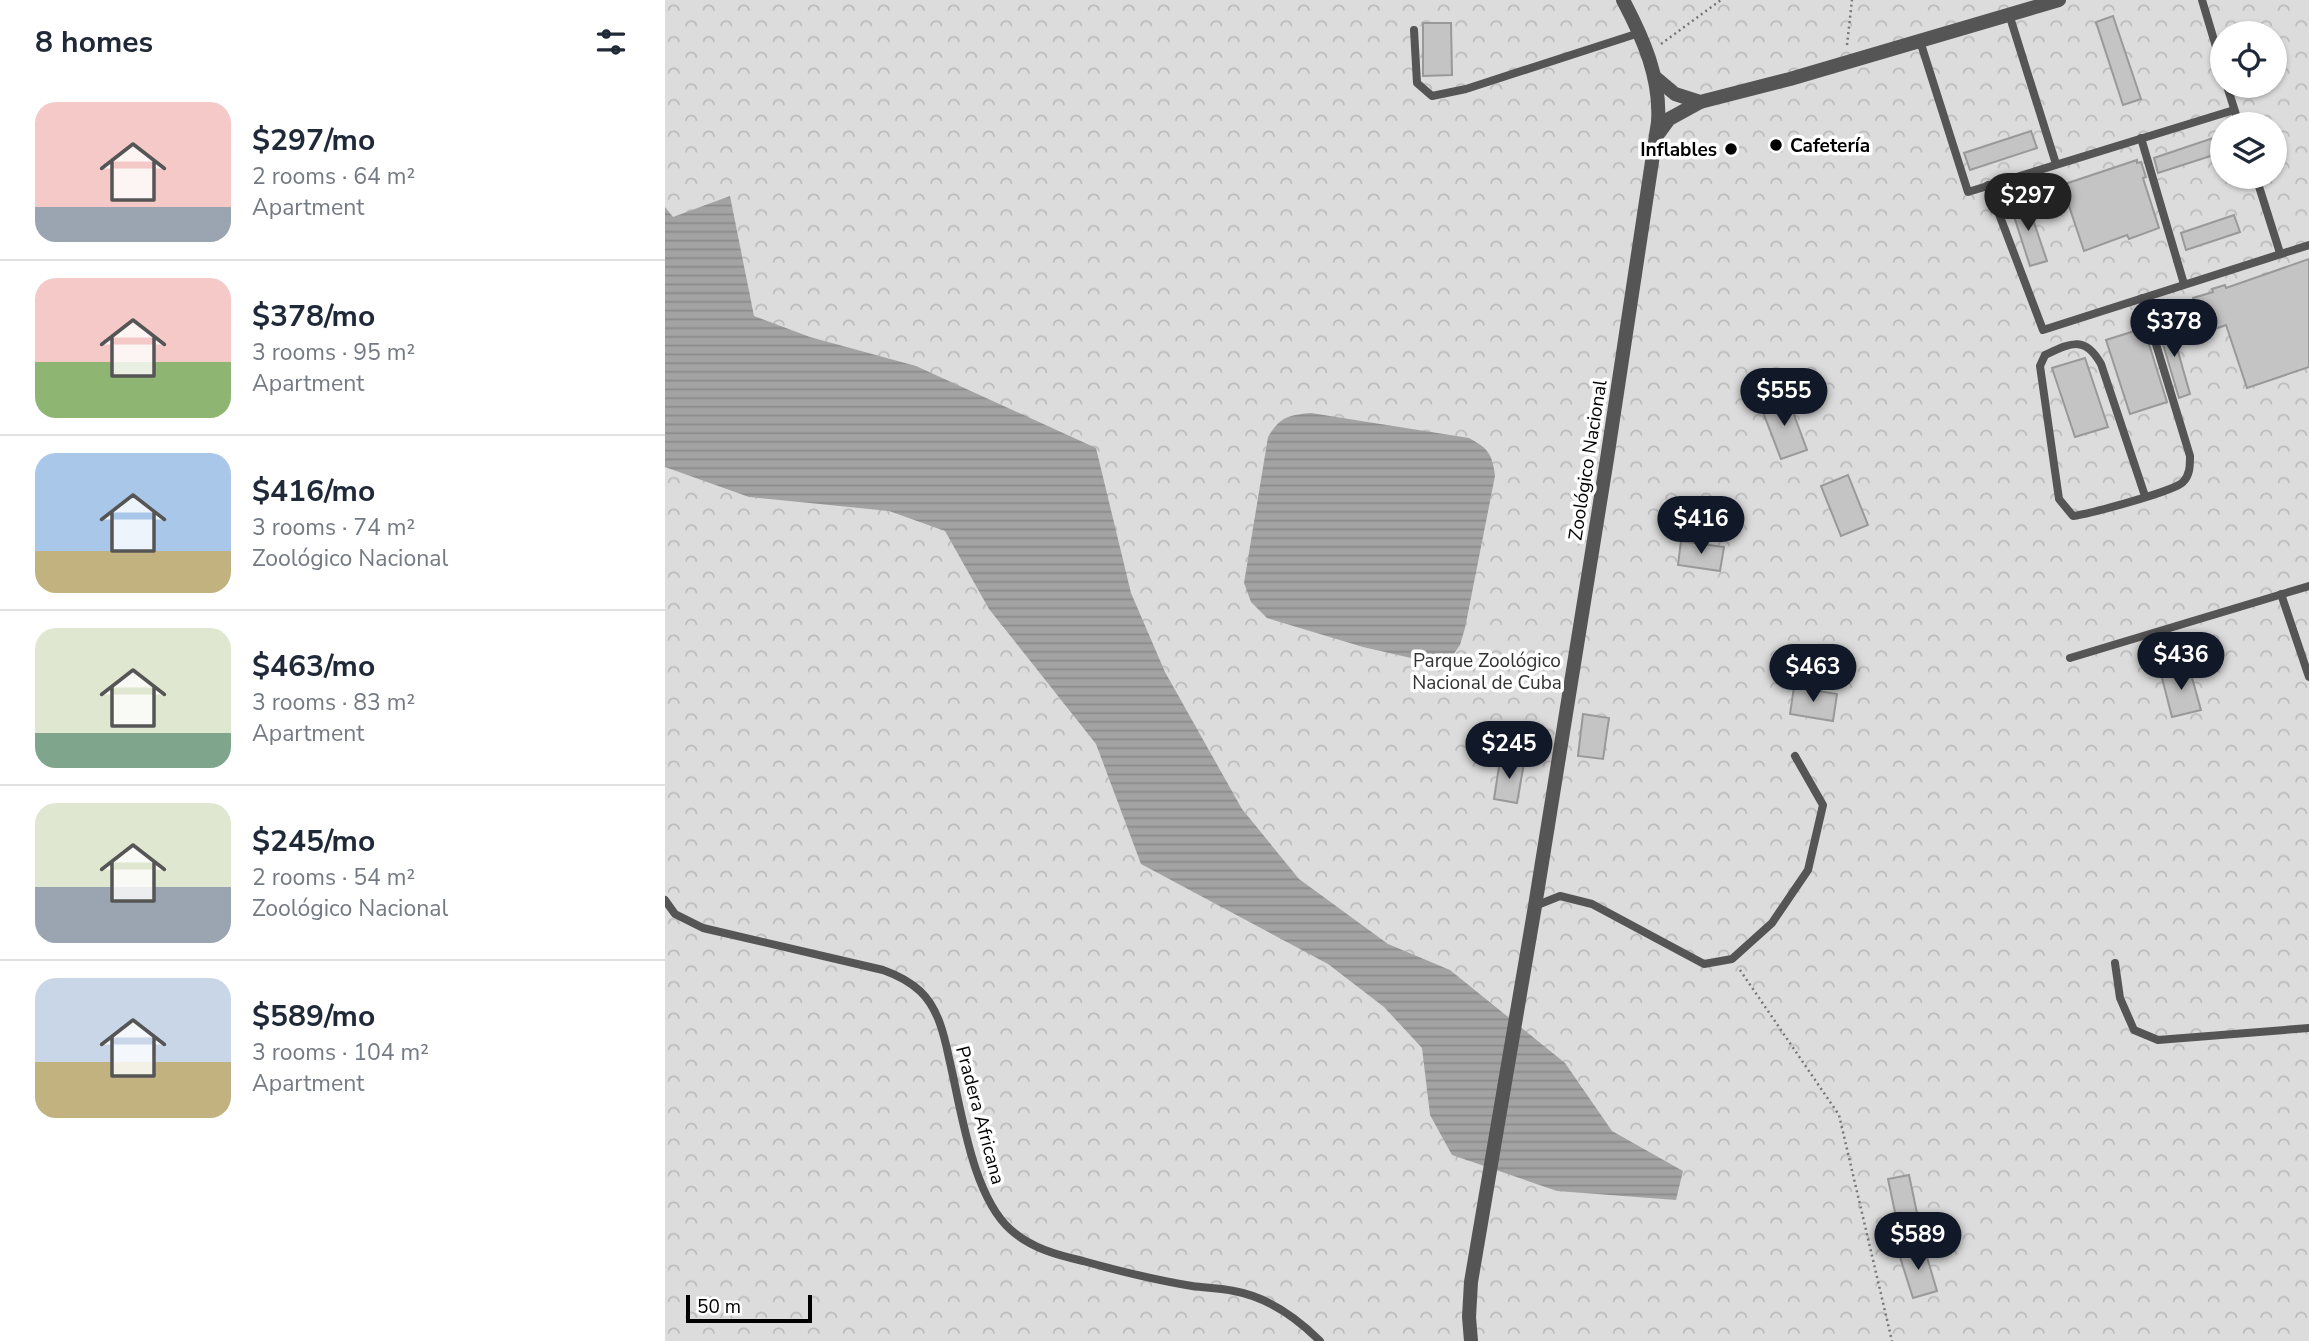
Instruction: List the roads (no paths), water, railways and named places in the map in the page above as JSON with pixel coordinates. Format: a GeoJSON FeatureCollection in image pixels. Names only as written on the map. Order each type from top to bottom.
{"type":"FeatureCollection","features":[{"type":"Feature","properties":{"kind":"street","name":"Zoológico Nacional"},"geometry":{"type":"LineString","coordinates":[[1471,1341],[1471,1282],[1479,1229],[1535,906],[1607,459],[1658,109],[1656,78],[1623,0]]}},
{"type":"Feature","properties":{"kind":"street"},"geometry":{"type":"LineString","coordinates":[[1653,144],[1669,119],[1700,102],[2059,0]]}},
{"type":"Feature","properties":{"kind":"street"},"geometry":{"type":"LineString","coordinates":[[1656,78],[1675,94],[1700,102]]}},
{"type":"Feature","properties":{"kind":"lane"},"geometry":{"type":"LineString","coordinates":[[2202,0],[2210,27]]}},
{"type":"Feature","properties":{"kind":"lane"},"geometry":{"type":"LineString","coordinates":[[2009,15],[2056,164]]}},
{"type":"Feature","properties":{"kind":"lane"},"geometry":{"type":"LineString","coordinates":[[1414,30],[1417,83],[1432,96],[1478,85],[1639,33]]}},
{"type":"Feature","properties":{"kind":"lane"},"geometry":{"type":"LineString","coordinates":[[1920,41],[1968,192],[2234,110],[2230,98]]}},
{"type":"Feature","properties":{"kind":"lane"},"geometry":{"type":"LineString","coordinates":[[2141,138],[2184,285]]}},
{"type":"Feature","properties":{"kind":"lane"},"geometry":{"type":"LineString","coordinates":[[1988,185],[2043,330],[2309,244]]}},
{"type":"Feature","properties":{"kind":"lane"},"geometry":{"type":"LineString","coordinates":[[2260,189],[2280,253]]}},
{"type":"Feature","properties":{"kind":"lane"},"geometry":{"type":"LineString","coordinates":[[2142,298],[2190,456],[2189,472],[2182,484],[2091,514],[2073,516],[2059,499],[2040,366],[2045,355],[2074,344],[2087,345],[2094,350],[2145,496]]}},
{"type":"Feature","properties":{"kind":"lane"},"geometry":{"type":"LineString","coordinates":[[2070,658],[2309,586]]}},
{"type":"Feature","properties":{"kind":"lane"},"geometry":{"type":"LineString","coordinates":[[2281,594],[2309,677]]}},
{"type":"Feature","properties":{"kind":"lane"},"geometry":{"type":"LineString","coordinates":[[1535,906],[1560,896],[1592,904],[1704,964],[1732,959],[1772,923],[1808,870],[1823,805],[1795,755]]}},
{"type":"Feature","properties":{"kind":"lane","name":"Pradera Africana"},"geometry":{"type":"LineString","coordinates":[[665,900],[675,914],[703,928],[883,970],[906,979],[922,992],[942,1028],[979,1182],[992,1209],[1009,1229],[1027,1243],[1059,1255],[1119,1271],[1192,1286],[1237,1291],[1273,1305],[1300,1321],[1320,1341]]}},
{"type":"Feature","properties":{"kind":"lane"},"geometry":{"type":"LineString","coordinates":[[2115,963],[2120,998],[2134,1030],[2158,1040],[2309,1028]]}},
{"type":"Feature","properties":{"kind":"place","name":"Cafetería"},"geometry":{"type":"Point","coordinates":[1776,145]}},
{"type":"Feature","properties":{"kind":"place","name":"Inflables"},"geometry":{"type":"Point","coordinates":[1731,149]}},
{"type":"Feature","properties":{"kind":"park label","name":"Parque Zoológico Nacional de Cuba"},"geometry":{"type":"Point","coordinates":[1487,671]}}]}
